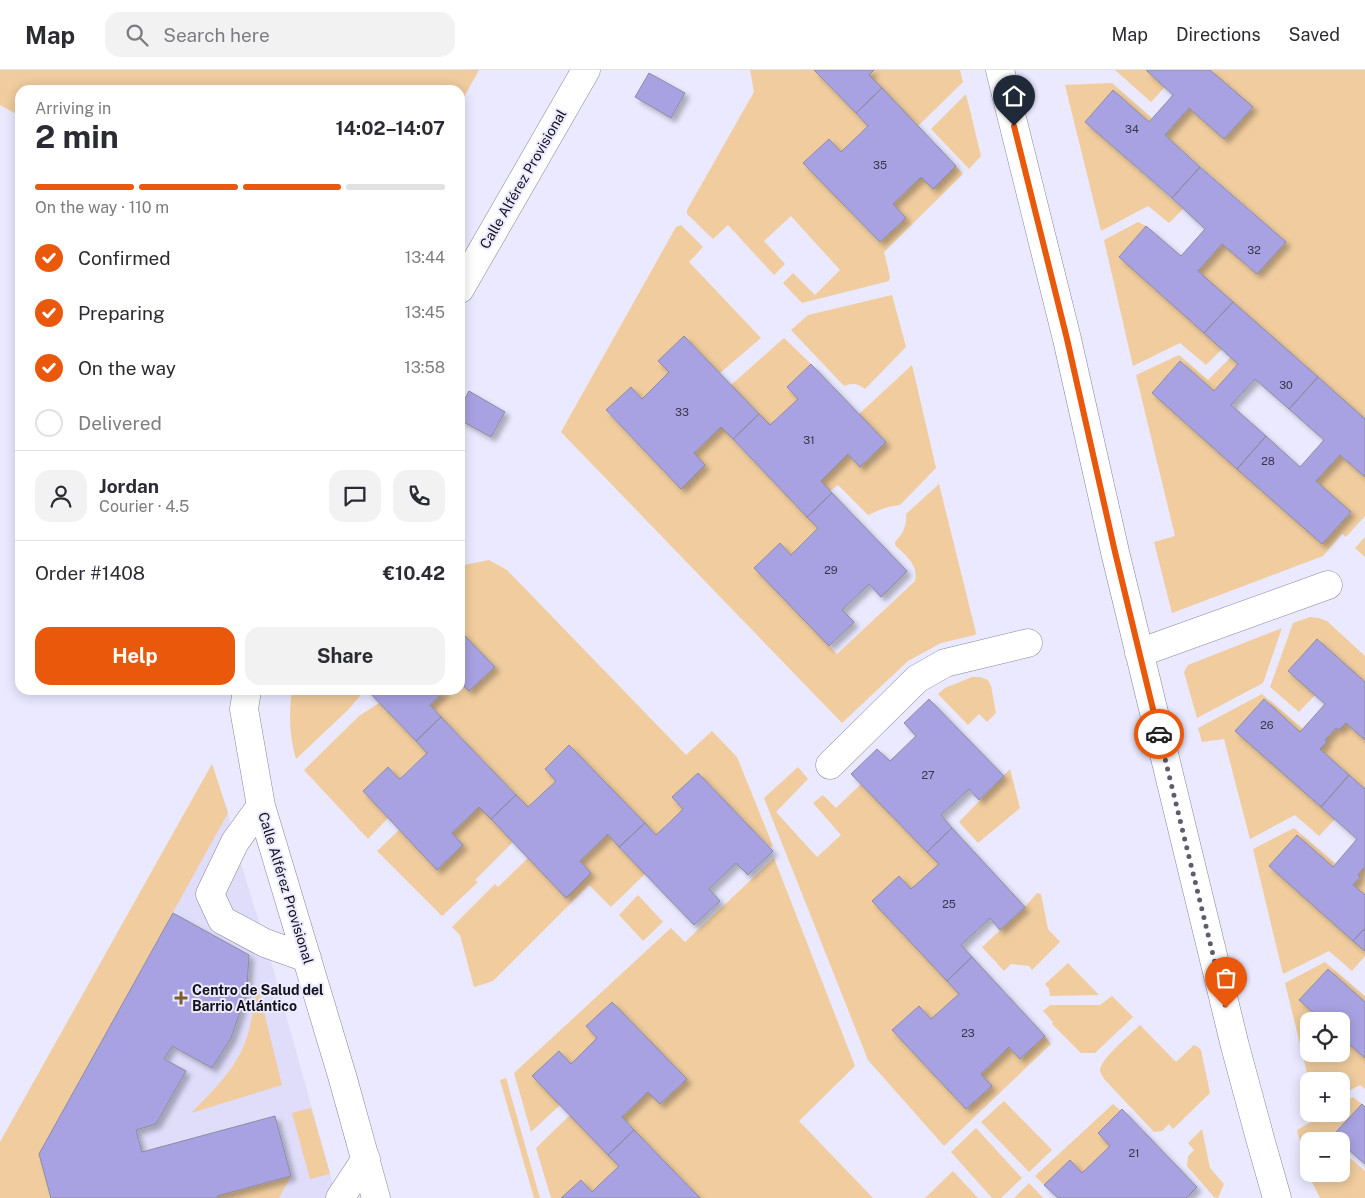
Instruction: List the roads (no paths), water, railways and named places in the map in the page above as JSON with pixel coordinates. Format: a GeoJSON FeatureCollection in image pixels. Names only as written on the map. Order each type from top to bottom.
{"type":"FeatureCollection","features":[{"type":"Feature","properties":{"kind":"street","name":"Calle Alférez Provisional"},"geometry":{"type":"LineString","coordinates":[[465,280],[586,70]]}},
{"type":"Feature","properties":{"kind":"street"},"geometry":{"type":"LineString","coordinates":[[1000,70],[1067,339],[1115,552],[1235,1046],[1277,1198]]}},
{"type":"Feature","properties":{"kind":"street"},"geometry":{"type":"LineString","coordinates":[[1140,653],[1328,585]]}},
{"type":"Feature","properties":{"kind":"street"},"geometry":{"type":"LineString","coordinates":[[830,766],[917,678],[945,663],[1028,643]]}},
{"type":"Feature","properties":{"kind":"street","name":"Calle Alférez Provisional"},"geometry":{"type":"LineString","coordinates":[[247,695],[244,709],[261,806],[343,1079],[376,1198]]}},
{"type":"Feature","properties":{"kind":"street"},"geometry":{"type":"LineString","coordinates":[[261,806],[235,842],[210,894],[222,920],[265,943],[307,958]]}},
{"type":"Feature","properties":{"kind":"street"},"geometry":{"type":"LineString","coordinates":[[340,1198],[366,1160]]}},
{"type":"Feature","properties":{"kind":"place","name":"Centro de Salud del Barrio Atlántico"},"geometry":{"type":"Point","coordinates":[181,998]}}]}
